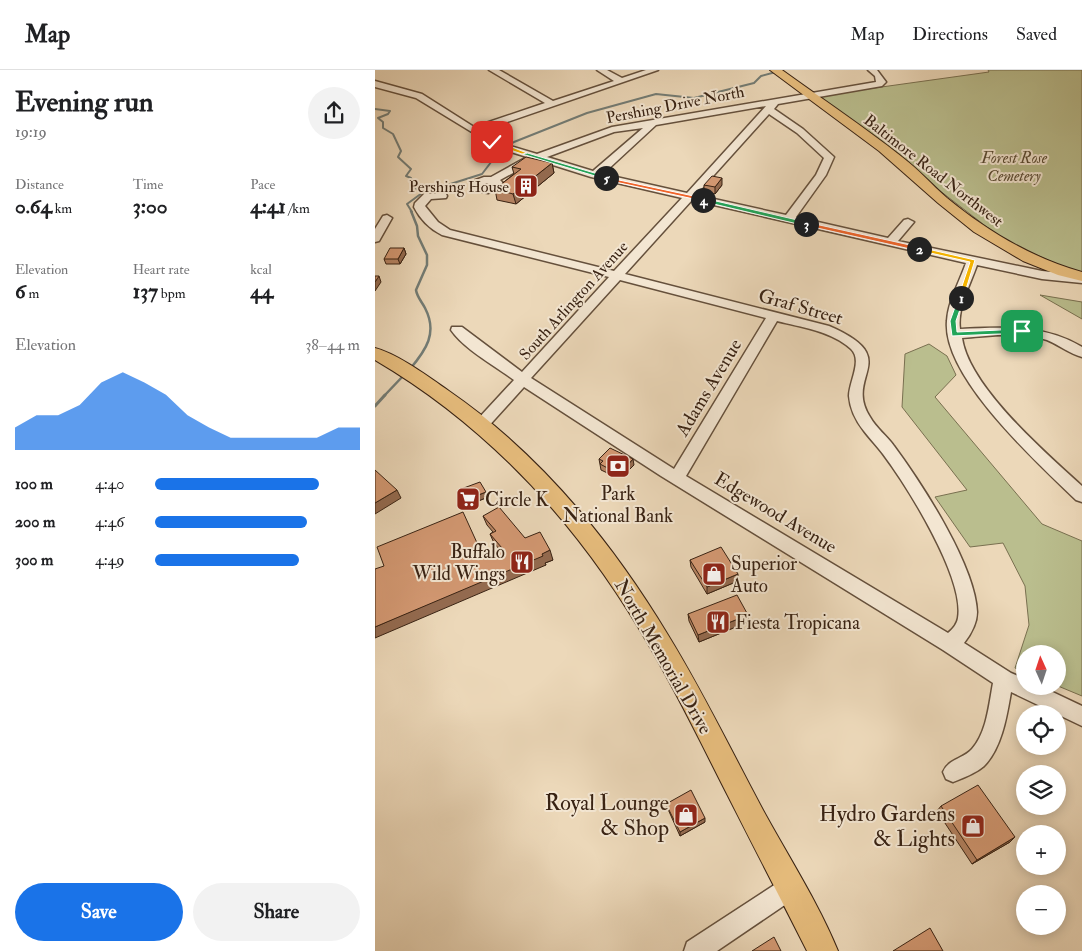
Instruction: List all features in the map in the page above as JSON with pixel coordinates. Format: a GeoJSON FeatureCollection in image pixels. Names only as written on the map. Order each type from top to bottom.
{"type":"FeatureCollection","features":[{"type":"Feature","properties":{"kind":"main road","name":"Baltimore Road Northwest"},"geometry":{"type":"LineString","coordinates":[[777,71],[872,140],[899,161],[948,205],[993,237],[1030,258],[1082,278]]}},
{"type":"Feature","properties":{"kind":"main road","name":"North Memorial Drive"},"geometry":{"type":"LineString","coordinates":[[375,353],[426,383],[481,425],[501,443],[563,506],[625,586],[650,625],[689,695],[823,951]]}},
{"type":"Feature","properties":{"kind":"street"},"geometry":{"type":"LineString","coordinates":[[493,70],[531,90],[552,104]]}},
{"type":"Feature","properties":{"kind":"street"},"geometry":{"type":"LineString","coordinates":[[601,70],[621,81]]}},
{"type":"Feature","properties":{"kind":"street"},"geometry":{"type":"LineString","coordinates":[[473,130],[654,70]]}},
{"type":"Feature","properties":{"kind":"street","name":"Pershing Drive North"},"geometry":{"type":"LineString","coordinates":[[493,180],[536,157],[604,133],[881,82],[878,75],[872,70]]}},
{"type":"Feature","properties":{"kind":"street"},"geometry":{"type":"LineString","coordinates":[[375,84],[419,96],[473,130],[506,147],[595,175],[973,261],[1042,275],[1082,278]]}},
{"type":"Feature","properties":{"kind":"street","name":"South Arlington Avenue"},"geometry":{"type":"LineString","coordinates":[[481,425],[776,101]]}},
{"type":"Feature","properties":{"kind":"street"},"geometry":{"type":"LineString","coordinates":[[769,109],[800,131],[829,157],[821,175],[788,220]]}},
{"type":"Feature","properties":{"kind":"street"},"geometry":{"type":"LineString","coordinates":[[595,175],[652,124]]}},
{"type":"Feature","properties":{"kind":"street","name":"Graf Street"},"geometry":{"type":"LineString","coordinates":[[442,196],[432,195],[419,205],[420,209],[436,229],[455,236],[483,241],[836,333],[856,346],[861,354],[863,363],[857,390],[859,410],[910,482],[959,573],[964,588],[969,611],[967,624],[950,644]]}},
{"type":"Feature","properties":{"kind":"street"},"geometry":{"type":"LineString","coordinates":[[375,239],[387,218]]}},
{"type":"Feature","properties":{"kind":"street"},"geometry":{"type":"LineString","coordinates":[[890,243],[908,222]]}},
{"type":"Feature","properties":{"kind":"street"},"geometry":{"type":"LineString","coordinates":[[973,261],[953,321],[954,334],[961,354],[996,408],[1025,441],[1082,496]]}},
{"type":"Feature","properties":{"kind":"street","name":"Adams Avenue"},"geometry":{"type":"LineString","coordinates":[[677,477],[773,316]]}},
{"type":"Feature","properties":{"kind":"street","name":"Edgewood Avenue"},"geometry":{"type":"LineString","coordinates":[[457,330],[524,380],[1004,679],[1082,716]]}},
{"type":"Feature","properties":{"kind":"street"},"geometry":{"type":"LineString","coordinates":[[954,334],[1010,330],[1035,332],[1059,339],[1082,353]]}},
{"type":"Feature","properties":{"kind":"street"},"geometry":{"type":"LineString","coordinates":[[953,772],[980,756],[986,746],[1004,679]]}},
{"type":"Feature","properties":{"kind":"street"},"geometry":{"type":"LineString","coordinates":[[696,951],[790,888]]}},
{"type":"Feature","properties":{"kind":"green space","name":"Forest Rose Cemetery"},"geometry":{"type":"Polygon","coordinates":[[[988,70],[1082,70],[1082,272],[1064,267],[1005,241],[817,96],[989,72],[988,70]]]}},
{"type":"Feature","properties":{"kind":"green space"},"geometry":{"type":"Polygon","coordinates":[[[1040,295],[1082,302],[1082,319],[1040,295]]]}},
{"type":"Feature","properties":{"kind":"green space"},"geometry":{"type":"Polygon","coordinates":[[[929,344],[947,356],[956,375],[935,397],[1042,524],[1082,541],[1082,696],[1066,689],[1066,645],[1022,645],[1029,625],[1025,586],[1003,543],[970,547],[935,497],[967,490],[902,407],[905,354],[929,344]]]}},
{"type":"Feature","properties":{"kind":"building"},"geometry":{"type":"Polygon","coordinates":[[[526,157],[552,163],[513,194],[495,189],[521,169],[512,167],[526,157]]]}},
{"type":"Feature","properties":{"kind":"building"},"geometry":{"type":"Polygon","coordinates":[[[712,176],[722,178],[715,187],[704,185],[712,176]]]}},
{"type":"Feature","properties":{"kind":"building"},"geometry":{"type":"Polygon","coordinates":[[[390,248],[404,248],[398,259],[384,259],[390,248]]]}},
{"type":"Feature","properties":{"kind":"building","name":"Park National Bank"},"geometry":{"type":"Polygon","coordinates":[[[610,448],[633,459],[623,470],[618,468],[615,472],[600,464],[603,461],[599,459],[610,448]]]}},
{"type":"Feature","properties":{"kind":"building"},"geometry":{"type":"Polygon","coordinates":[[[375,470],[397,490],[375,503],[375,470]]]}},
{"type":"Feature","properties":{"kind":"building"},"geometry":{"type":"Polygon","coordinates":[[[480,482],[486,492],[468,499],[461,489],[480,482]]]}},
{"type":"Feature","properties":{"kind":"building"},"geometry":{"type":"Polygon","coordinates":[[[499,507],[525,538],[540,532],[550,550],[542,554],[543,556],[375,627],[375,569],[384,566],[377,547],[463,512],[483,556],[502,548],[490,534],[496,531],[483,516],[499,507]]]}},
{"type":"Feature","properties":{"kind":"building","name":"Superior Auto"},"geometry":{"type":"Polygon","coordinates":[[[721,547],[738,574],[707,587],[690,560],[721,547]]]}},
{"type":"Feature","properties":{"kind":"building","name":"Fiesta Tropicana"},"geometry":{"type":"Polygon","coordinates":[[[737,595],[748,615],[698,635],[688,614],[737,595]]]}},
{"type":"Feature","properties":{"kind":"building","name":"Hydro Gardens & Lights"},"geometry":{"type":"Polygon","coordinates":[[[978,785],[1015,837],[977,860],[941,806],[978,785]]]}},
{"type":"Feature","properties":{"kind":"building","name":"Royal Lounge & Shop"},"geometry":{"type":"Polygon","coordinates":[[[691,790],[705,818],[680,832],[666,804],[691,790]]]}},
{"type":"Feature","properties":{"kind":"building"},"geometry":{"type":"Polygon","coordinates":[[[930,928],[943,951],[893,951],[930,928]]]}},
{"type":"Feature","properties":{"kind":"building"},"geometry":{"type":"Polygon","coordinates":[[[774,937],[781,951],[752,951],[774,937]]]}},
{"type":"Feature","properties":{"kind":"waterway"},"geometry":{"type":"LineString","coordinates":[[422,193],[482,174],[498,153],[514,142],[587,113],[656,94],[694,98],[754,83],[761,76],[783,70]]}},
{"type":"Feature","properties":{"kind":"waterway"},"geometry":{"type":"LineString","coordinates":[[375,109],[390,111],[388,114],[378,118],[383,122],[383,128],[393,134],[401,151],[398,157],[411,169],[406,176],[411,178],[414,187],[422,193]]}},
{"type":"Feature","properties":{"kind":"waterway"},"geometry":{"type":"LineString","coordinates":[[412,212],[407,204],[422,193]]}},
{"type":"Feature","properties":{"kind":"waterway"},"geometry":{"type":"LineString","coordinates":[[410,369],[425,348],[430,333],[429,317],[416,290],[427,265],[427,255],[418,236],[417,226],[411,211]]}},
{"type":"Feature","properties":{"kind":"waterway"},"geometry":{"type":"LineString","coordinates":[[384,396],[404,375]]}},
{"type":"Feature","properties":{"kind":"waterway"},"geometry":{"type":"LineString","coordinates":[[375,406],[385,395]]}},
{"type":"Feature","properties":{"kind":"place","name":"Pershing House"},"geometry":{"type":"Point","coordinates":[526,186]}},
{"type":"Feature","properties":{"kind":"place","name":"Park National Bank"},"geometry":{"type":"Point","coordinates":[618,466]}},
{"type":"Feature","properties":{"kind":"place","name":"Circle K"},"geometry":{"type":"Point","coordinates":[468,499]}},
{"type":"Feature","properties":{"kind":"place","name":"Buffalo Wild Wings"},"geometry":{"type":"Point","coordinates":[522,562]}},
{"type":"Feature","properties":{"kind":"place","name":"Superior Auto"},"geometry":{"type":"Point","coordinates":[714,574]}},
{"type":"Feature","properties":{"kind":"place","name":"Fiesta Tropicana"},"geometry":{"type":"Point","coordinates":[718,622]}},
{"type":"Feature","properties":{"kind":"place","name":"Royal Lounge & Shop"},"geometry":{"type":"Point","coordinates":[686,815]}},
{"type":"Feature","properties":{"kind":"place","name":"Hydro Gardens & Lights"},"geometry":{"type":"Point","coordinates":[973,826]}},
{"type":"Feature","properties":{"kind":"route"},"geometry":{"type":"LineString","coordinates":[[492,142],[619,182],[689,196],[973,261],[953,321],[954,334],[1010,330],[1022,331]]}}]}
